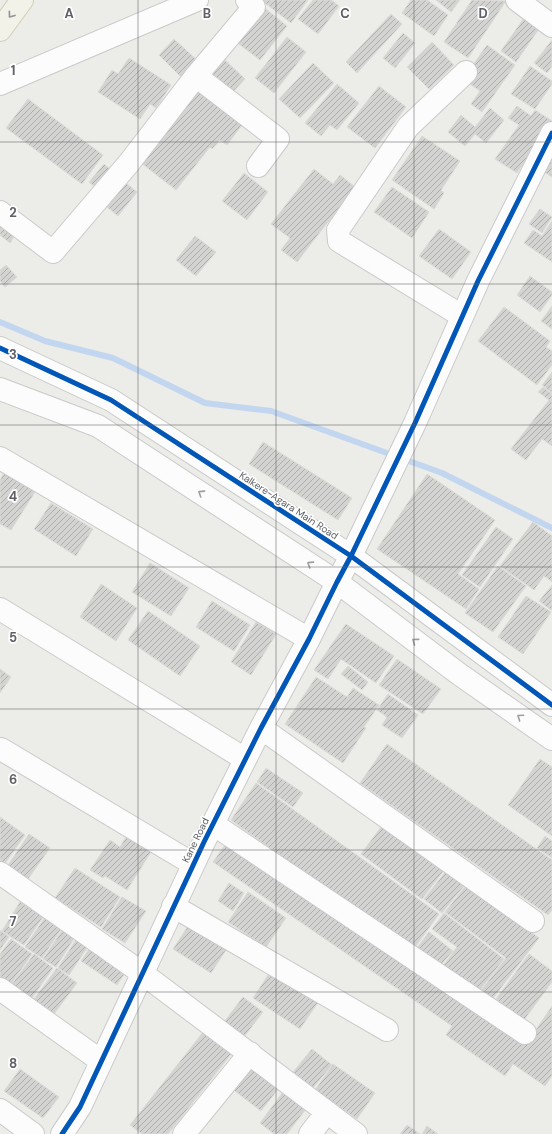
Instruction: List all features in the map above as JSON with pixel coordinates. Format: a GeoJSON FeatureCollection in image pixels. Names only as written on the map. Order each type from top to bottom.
{"type":"FeatureCollection","features":[{"type":"Feature","properties":{"kind":"main road"},"geometry":{"type":"LineString","coordinates":[[0,30],[22,0]]}},
{"type":"Feature","properties":{"kind":"street"},"geometry":{"type":"LineString","coordinates":[[0,84],[197,0]]}},
{"type":"Feature","properties":{"kind":"street"},"geometry":{"type":"LineString","coordinates":[[0,212],[53,252],[129,163],[196,76],[254,7],[247,0]]}},
{"type":"Feature","properties":{"kind":"street"},"geometry":{"type":"LineString","coordinates":[[517,0],[540,6],[552,26]]}},
{"type":"Feature","properties":{"kind":"street"},"geometry":{"type":"LineString","coordinates":[[462,316],[339,241],[338,230],[408,127],[466,72]]}},
{"type":"Feature","properties":{"kind":"street"},"geometry":{"type":"LineString","coordinates":[[196,76],[278,140],[258,166]]}},
{"type":"Feature","properties":{"kind":"street","name":"Kane Road"},"geometry":{"type":"LineString","coordinates":[[65,1133],[80,1107],[102,1062],[173,906],[245,759],[351,556],[415,422],[478,281],[552,133]]}},
{"type":"Feature","properties":{"kind":"street","name":"Kalkere-Agara Main Road"},"geometry":{"type":"LineString","coordinates":[[0,348],[111,400],[351,556],[552,705]]}},
{"type":"Feature","properties":{"kind":"street"},"geometry":{"type":"LineString","coordinates":[[0,389],[98,426],[337,582],[459,674],[552,739]]}},
{"type":"Feature","properties":{"kind":"street"},"geometry":{"type":"LineString","coordinates":[[0,458],[309,639]]}},
{"type":"Feature","properties":{"kind":"street"},"geometry":{"type":"LineString","coordinates":[[0,608],[245,759]]}},
{"type":"Feature","properties":{"kind":"street"},"geometry":{"type":"LineString","coordinates":[[261,728],[533,921]]}},
{"type":"Feature","properties":{"kind":"street"},"geometry":{"type":"LineString","coordinates":[[1,749],[193,864]]}},
{"type":"Feature","properties":{"kind":"street"},"geometry":{"type":"LineString","coordinates":[[213,824],[525,1033]]}},
{"type":"Feature","properties":{"kind":"street"},"geometry":{"type":"LineString","coordinates":[[0,873],[142,973],[356,1134]]}},
{"type":"Feature","properties":{"kind":"street"},"geometry":{"type":"LineString","coordinates":[[173,906],[387,1030]]}},
{"type":"Feature","properties":{"kind":"street"},"geometry":{"type":"LineString","coordinates":[[0,990],[102,1062]]}},
{"type":"Feature","properties":{"kind":"street"},"geometry":{"type":"LineString","coordinates":[[184,1134],[250,1053]]}},
{"type":"Feature","properties":{"kind":"street"},"geometry":{"type":"LineString","coordinates":[[0,1110],[33,1134]]}},
{"type":"Feature","properties":{"kind":"street"},"geometry":{"type":"LineString","coordinates":[[310,1134],[327,1112]]}},
{"type":"Feature","properties":{"kind":"building"},"geometry":{"type":"Polygon","coordinates":[[[261,0],[308,0],[291,23],[261,0]]]}},
{"type":"Feature","properties":{"kind":"building"},"geometry":{"type":"Polygon","coordinates":[[[313,0],[331,0],[339,6],[318,34],[298,19],[313,0]]]}},
{"type":"Feature","properties":{"kind":"building"},"geometry":{"type":"Polygon","coordinates":[[[411,0],[427,0],[448,15],[434,36],[402,13],[411,0]]]}},
{"type":"Feature","properties":{"kind":"building"},"geometry":{"type":"Polygon","coordinates":[[[436,0],[460,0],[451,12],[436,0]]]}},
{"type":"Feature","properties":{"kind":"building"},"geometry":{"type":"Polygon","coordinates":[[[472,0],[506,1],[468,58],[444,42],[472,0]]]}},
{"type":"Feature","properties":{"kind":"building"},"geometry":{"type":"Polygon","coordinates":[[[262,6],[287,26],[260,60],[235,41],[262,6]]]}},
{"type":"Feature","properties":{"kind":"building"},"geometry":{"type":"Polygon","coordinates":[[[391,14],[402,24],[357,73],[346,62],[391,14]]]}},
{"type":"Feature","properties":{"kind":"building"},"geometry":{"type":"Polygon","coordinates":[[[526,15],[541,26],[516,62],[501,51],[526,15]]]}},
{"type":"Feature","properties":{"kind":"building"},"geometry":{"type":"Polygon","coordinates":[[[403,33],[415,43],[395,68],[383,58],[403,33]]]}},
{"type":"Feature","properties":{"kind":"building"},"geometry":{"type":"Polygon","coordinates":[[[287,37],[306,52],[274,93],[255,78],[287,37]]]}},
{"type":"Feature","properties":{"kind":"building"},"geometry":{"type":"Polygon","coordinates":[[[174,39],[199,62],[183,79],[159,55],[174,39]]]}},
{"type":"Feature","properties":{"kind":"building"},"geometry":{"type":"Polygon","coordinates":[[[552,40],[552,66],[547,73],[534,63],[552,40]]]}},
{"type":"Feature","properties":{"kind":"building"},"geometry":{"type":"Polygon","coordinates":[[[432,42],[454,65],[429,89],[407,67],[432,42]]]}},
{"type":"Feature","properties":{"kind":"building"},"geometry":{"type":"Polygon","coordinates":[[[487,45],[515,65],[482,112],[471,104],[480,91],[463,79],[487,45]]]}},
{"type":"Feature","properties":{"kind":"building"},"geometry":{"type":"Polygon","coordinates":[[[129,58],[171,85],[156,108],[150,104],[140,119],[98,92],[112,70],[118,74],[129,58]]]}},
{"type":"Feature","properties":{"kind":"building"},"geometry":{"type":"Polygon","coordinates":[[[225,60],[245,79],[231,94],[211,75],[225,60]]]}},
{"type":"Feature","properties":{"kind":"building"},"geometry":{"type":"Polygon","coordinates":[[[313,63],[334,83],[300,118],[279,99],[313,63]]]}},
{"type":"Feature","properties":{"kind":"building"},"geometry":{"type":"Polygon","coordinates":[[[530,66],[552,81],[552,84],[535,109],[511,94],[530,66]]]}},
{"type":"Feature","properties":{"kind":"building"},"geometry":{"type":"Polygon","coordinates":[[[196,83],[245,121],[227,145],[220,140],[212,149],[210,147],[176,190],[136,159],[196,83]]]}},
{"type":"Feature","properties":{"kind":"building"},"geometry":{"type":"Polygon","coordinates":[[[337,84],[359,103],[337,130],[330,125],[321,136],[305,123],[337,84]]]}},
{"type":"Feature","properties":{"kind":"building"},"geometry":{"type":"Polygon","coordinates":[[[379,86],[406,107],[375,148],[347,127],[379,86]]]}},
{"type":"Feature","properties":{"kind":"building"},"geometry":{"type":"Polygon","coordinates":[[[28,99],[103,155],[82,184],[6,128],[28,99]]]}},
{"type":"Feature","properties":{"kind":"building"},"geometry":{"type":"Polygon","coordinates":[[[517,106],[531,116],[535,110],[552,121],[517,173],[495,159],[519,125],[508,118],[517,106]]]}},
{"type":"Feature","properties":{"kind":"building"},"geometry":{"type":"Polygon","coordinates":[[[490,108],[504,120],[486,143],[475,134],[465,146],[448,132],[461,115],[475,127],[490,108]]]}},
{"type":"Feature","properties":{"kind":"building"},"geometry":{"type":"Polygon","coordinates":[[[422,136],[460,161],[441,190],[444,193],[434,209],[392,180],[422,136]]]}},
{"type":"Feature","properties":{"kind":"building"},"geometry":{"type":"Polygon","coordinates":[[[552,160],[552,177],[544,172],[552,160]]]}},
{"type":"Feature","properties":{"kind":"building"},"geometry":{"type":"Polygon","coordinates":[[[104,164],[116,174],[101,192],[89,182],[104,164]]]}},
{"type":"Feature","properties":{"kind":"building"},"geometry":{"type":"Polygon","coordinates":[[[314,169],[333,184],[340,175],[355,187],[297,262],[281,250],[290,238],[271,224],[314,169]]]}},
{"type":"Feature","properties":{"kind":"building"},"geometry":{"type":"Polygon","coordinates":[[[244,173],[268,192],[247,220],[222,201],[244,173]]]}},
{"type":"Feature","properties":{"kind":"building"},"geometry":{"type":"Polygon","coordinates":[[[121,179],[137,192],[118,216],[102,203],[121,179]]]}},
{"type":"Feature","properties":{"kind":"building"},"geometry":{"type":"Polygon","coordinates":[[[392,187],[429,212],[412,238],[374,212],[392,187]]]}},
{"type":"Feature","properties":{"kind":"building"},"geometry":{"type":"Polygon","coordinates":[[[540,209],[552,217],[542,233],[529,224],[540,209]]]}},
{"type":"Feature","properties":{"kind":"building"},"geometry":{"type":"Polygon","coordinates":[[[0,219],[17,232],[10,243],[0,235],[0,219]]]}},
{"type":"Feature","properties":{"kind":"building"},"geometry":{"type":"Polygon","coordinates":[[[552,221],[552,262],[524,243],[533,230],[542,236],[552,221]]]}},
{"type":"Feature","properties":{"kind":"building"},"geometry":{"type":"Polygon","coordinates":[[[439,229],[471,252],[452,279],[419,256],[439,229]]]}},
{"type":"Feature","properties":{"kind":"building"},"geometry":{"type":"Polygon","coordinates":[[[195,236],[216,252],[196,276],[176,260],[195,236]]]}},
{"type":"Feature","properties":{"kind":"building"},"geometry":{"type":"Polygon","coordinates":[[[6,265],[17,277],[5,287],[0,281],[0,270],[6,265]]]}},
{"type":"Feature","properties":{"kind":"building"},"geometry":{"type":"Polygon","coordinates":[[[530,276],[552,292],[552,295],[540,312],[517,295],[530,276]]]}},
{"type":"Feature","properties":{"kind":"building"},"geometry":{"type":"Polygon","coordinates":[[[552,306],[552,329],[541,321],[552,306]]]}},
{"type":"Feature","properties":{"kind":"building"},"geometry":{"type":"Polygon","coordinates":[[[504,307],[550,341],[546,347],[552,351],[552,365],[537,385],[478,341],[504,307]]]}},
{"type":"Feature","properties":{"kind":"building"},"geometry":{"type":"Polygon","coordinates":[[[552,372],[552,393],[542,385],[552,372]]]}},
{"type":"Feature","properties":{"kind":"building"},"geometry":{"type":"Polygon","coordinates":[[[543,387],[552,394],[552,446],[542,439],[526,460],[511,449],[549,400],[538,392],[543,387]]]}},
{"type":"Feature","properties":{"kind":"building"},"geometry":{"type":"Polygon","coordinates":[[[263,442],[352,498],[338,520],[249,464],[263,442]]]}},
{"type":"Feature","properties":{"kind":"building"},"geometry":{"type":"Polygon","coordinates":[[[4,473],[35,492],[11,530],[0,524],[0,480],[4,473]]]}},
{"type":"Feature","properties":{"kind":"building"},"geometry":{"type":"Polygon","coordinates":[[[427,474],[495,520],[458,574],[479,589],[466,609],[377,549],[427,474]]]}},
{"type":"Feature","properties":{"kind":"building"},"geometry":{"type":"Polygon","coordinates":[[[51,503],[93,529],[76,556],[34,529],[51,503]]]}},
{"type":"Feature","properties":{"kind":"building"},"geometry":{"type":"Polygon","coordinates":[[[533,522],[552,536],[552,582],[544,576],[534,590],[500,566],[533,522]]]}},
{"type":"Feature","properties":{"kind":"building"},"geometry":{"type":"Polygon","coordinates":[[[496,527],[513,539],[480,587],[462,575],[496,527]]]}},
{"type":"Feature","properties":{"kind":"building"},"geometry":{"type":"Polygon","coordinates":[[[150,563],[189,588],[171,616],[132,592],[150,563]]]}},
{"type":"Feature","properties":{"kind":"building"},"geometry":{"type":"Polygon","coordinates":[[[498,566],[526,586],[493,632],[465,613],[498,566]]]}},
{"type":"Feature","properties":{"kind":"building"},"geometry":{"type":"Polygon","coordinates":[[[101,584],[137,608],[116,641],[80,617],[101,584]]]}},
{"type":"Feature","properties":{"kind":"building"},"geometry":{"type":"Polygon","coordinates":[[[552,585],[552,609],[551,610],[539,601],[552,585]]]}},
{"type":"Feature","properties":{"kind":"building"},"geometry":{"type":"Polygon","coordinates":[[[526,596],[551,612],[523,654],[498,637],[526,596]]]}},
{"type":"Feature","properties":{"kind":"building"},"geometry":{"type":"Polygon","coordinates":[[[212,601],[250,625],[234,651],[196,627],[212,601]]]}},
{"type":"Feature","properties":{"kind":"building"},"geometry":{"type":"Polygon","coordinates":[[[148,611],[200,646],[180,676],[128,640],[148,611]]]}},
{"type":"Feature","properties":{"kind":"building"},"geometry":{"type":"Polygon","coordinates":[[[256,622],[276,634],[251,675],[231,662],[256,622]]]}},
{"type":"Feature","properties":{"kind":"building"},"geometry":{"type":"Polygon","coordinates":[[[346,624],[394,656],[376,683],[341,659],[328,679],[314,670],[346,624]]]}},
{"type":"Feature","properties":{"kind":"building"},"geometry":{"type":"Polygon","coordinates":[[[397,659],[441,689],[423,714],[379,685],[397,659]]]}},
{"type":"Feature","properties":{"kind":"building"},"geometry":{"type":"Polygon","coordinates":[[[348,666],[368,682],[362,690],[341,674],[348,666]]]}},
{"type":"Feature","properties":{"kind":"building"},"geometry":{"type":"Polygon","coordinates":[[[0,669],[11,677],[0,693],[0,669]]]}},
{"type":"Feature","properties":{"kind":"building"},"geometry":{"type":"Polygon","coordinates":[[[316,677],[347,697],[353,688],[379,705],[343,763],[285,724],[316,677]]]}},
{"type":"Feature","properties":{"kind":"building"},"geometry":{"type":"Polygon","coordinates":[[[388,694],[418,715],[402,738],[382,725],[387,717],[377,710],[388,694]]]}},
{"type":"Feature","properties":{"kind":"building"},"geometry":{"type":"Polygon","coordinates":[[[387,744],[552,860],[552,910],[548,915],[360,783],[387,744]]]}},
{"type":"Feature","properties":{"kind":"building"},"geometry":{"type":"Polygon","coordinates":[[[540,759],[552,767],[552,836],[508,805],[540,759]]]}},
{"type":"Feature","properties":{"kind":"building"},"geometry":{"type":"Polygon","coordinates":[[[266,768],[303,793],[293,807],[257,782],[266,768]]]}},
{"type":"Feature","properties":{"kind":"building"},"geometry":{"type":"Polygon","coordinates":[[[256,783],[439,914],[413,950],[231,820],[256,783]]]}},
{"type":"Feature","properties":{"kind":"building"},"geometry":{"type":"Polygon","coordinates":[[[0,817],[25,835],[4,865],[0,862],[0,817]]]}},
{"type":"Feature","properties":{"kind":"building"},"geometry":{"type":"Polygon","coordinates":[[[384,823],[445,869],[422,899],[361,854],[384,823]]]}},
{"type":"Feature","properties":{"kind":"building"},"geometry":{"type":"Polygon","coordinates":[[[29,834],[50,848],[28,879],[8,865],[29,834]]]}},
{"type":"Feature","properties":{"kind":"building"},"geometry":{"type":"Polygon","coordinates":[[[545,836],[552,841],[552,858],[537,848],[545,836]]]}},
{"type":"Feature","properties":{"kind":"building"},"geometry":{"type":"Polygon","coordinates":[[[126,837],[151,852],[127,890],[105,876],[103,878],[90,870],[110,840],[120,847],[126,837]]]}},
{"type":"Feature","properties":{"kind":"building"},"geometry":{"type":"Polygon","coordinates":[[[227,842],[527,1043],[552,1006],[552,1076],[545,1086],[513,1064],[505,1076],[446,1035],[452,1026],[213,862],[227,842]]]}},
{"type":"Feature","properties":{"kind":"building"},"geometry":{"type":"Polygon","coordinates":[[[75,868],[120,897],[101,927],[55,898],[75,868]]]}},
{"type":"Feature","properties":{"kind":"building"},"geometry":{"type":"Polygon","coordinates":[[[446,871],[464,886],[442,913],[424,899],[446,871]]]}},
{"type":"Feature","properties":{"kind":"building"},"geometry":{"type":"Polygon","coordinates":[[[229,883],[244,893],[233,911],[218,901],[229,883]]]}},
{"type":"Feature","properties":{"kind":"building"},"geometry":{"type":"Polygon","coordinates":[[[467,884],[539,938],[491,1001],[480,992],[506,958],[445,912],[467,884]]]}},
{"type":"Feature","properties":{"kind":"building"},"geometry":{"type":"Polygon","coordinates":[[[248,892],[286,918],[266,947],[228,922],[248,892]]]}},
{"type":"Feature","properties":{"kind":"building"},"geometry":{"type":"Polygon","coordinates":[[[122,897],[146,911],[125,943],[102,929],[122,897]]]}},
{"type":"Feature","properties":{"kind":"building"},"geometry":{"type":"Polygon","coordinates":[[[20,902],[43,917],[24,945],[2,931],[20,902]]]}},
{"type":"Feature","properties":{"kind":"building"},"geometry":{"type":"Polygon","coordinates":[[[444,913],[504,959],[477,994],[442,967],[457,947],[432,929],[444,913]]]}},
{"type":"Feature","properties":{"kind":"building"},"geometry":{"type":"Polygon","coordinates":[[[45,917],[62,928],[42,958],[25,947],[45,917]]]}},
{"type":"Feature","properties":{"kind":"building"},"geometry":{"type":"Polygon","coordinates":[[[192,920],[230,944],[211,973],[173,949],[192,920]]]}},
{"type":"Feature","properties":{"kind":"building"},"geometry":{"type":"Polygon","coordinates":[[[63,929],[75,937],[56,967],[43,959],[63,929]]]}},
{"type":"Feature","properties":{"kind":"building"},"geometry":{"type":"Polygon","coordinates":[[[0,930],[9,937],[0,950],[0,930]]]}},
{"type":"Feature","properties":{"kind":"building"},"geometry":{"type":"Polygon","coordinates":[[[429,932],[453,951],[440,966],[417,948],[429,932]]]}},
{"type":"Feature","properties":{"kind":"building"},"geometry":{"type":"Polygon","coordinates":[[[77,938],[89,945],[69,975],[58,968],[77,938]]]}},
{"type":"Feature","properties":{"kind":"building"},"geometry":{"type":"Polygon","coordinates":[[[11,939],[32,954],[11,984],[0,976],[0,954],[11,939]]]}},
{"type":"Feature","properties":{"kind":"building"},"geometry":{"type":"Polygon","coordinates":[[[91,946],[127,970],[117,985],[81,961],[91,946]]]}},
{"type":"Feature","properties":{"kind":"building"},"geometry":{"type":"Polygon","coordinates":[[[34,954],[53,968],[32,998],[12,984],[34,954]]]}},
{"type":"Feature","properties":{"kind":"building"},"geometry":{"type":"Polygon","coordinates":[[[529,954],[552,971],[552,982],[524,1020],[496,999],[529,954]]]}},
{"type":"Feature","properties":{"kind":"building"},"geometry":{"type":"Polygon","coordinates":[[[57,968],[77,983],[54,1014],[34,999],[57,968]]]}},
{"type":"Feature","properties":{"kind":"building"},"geometry":{"type":"Polygon","coordinates":[[[272,969],[319,1001],[300,1029],[253,998],[272,969]]]}},
{"type":"Feature","properties":{"kind":"building"},"geometry":{"type":"Polygon","coordinates":[[[243,997],[263,1012],[244,1037],[224,1022],[243,997]]]}},
{"type":"Feature","properties":{"kind":"building"},"geometry":{"type":"Polygon","coordinates":[[[204,1031],[232,1053],[168,1134],[142,1134],[130,1125],[204,1031]]]}},
{"type":"Feature","properties":{"kind":"building"},"geometry":{"type":"Polygon","coordinates":[[[312,1049],[332,1065],[313,1088],[293,1072],[312,1049]]]}},
{"type":"Feature","properties":{"kind":"building"},"geometry":{"type":"Polygon","coordinates":[[[249,1064],[279,1088],[261,1111],[231,1088],[249,1064]]]}},
{"type":"Feature","properties":{"kind":"building"},"geometry":{"type":"Polygon","coordinates":[[[333,1064],[375,1093],[357,1119],[315,1090],[333,1064]]]}},
{"type":"Feature","properties":{"kind":"building"},"geometry":{"type":"Polygon","coordinates":[[[20,1069],[59,1097],[43,1118],[4,1091],[20,1069]]]}},
{"type":"Feature","properties":{"kind":"building"},"geometry":{"type":"Polygon","coordinates":[[[283,1092],[306,1109],[287,1134],[274,1134],[260,1123],[283,1092]]]}},
{"type":"Feature","properties":{"kind":"building"},"geometry":{"type":"Polygon","coordinates":[[[407,1125],[420,1134],[400,1134],[407,1125]]]}},
{"type":"Feature","properties":{"kind":"building"},"geometry":{"type":"Polygon","coordinates":[[[427,1126],[438,1134],[422,1134],[427,1126]]]}},
{"type":"Feature","properties":{"kind":"waterway"},"geometry":{"type":"LineString","coordinates":[[0,322],[45,341],[113,358],[205,403],[271,411],[442,473],[552,528]]}},
{"type":"Feature","properties":{"kind":"cycle path"},"geometry":{"type":"LineString","coordinates":[[62,1134],[80,1107],[204,842],[261,728],[309,639],[351,556],[415,423],[478,281],[552,133]]}},
{"type":"Feature","properties":{"kind":"cycle path"},"geometry":{"type":"LineString","coordinates":[[0,348],[111,400],[351,556],[552,705]]}}]}
